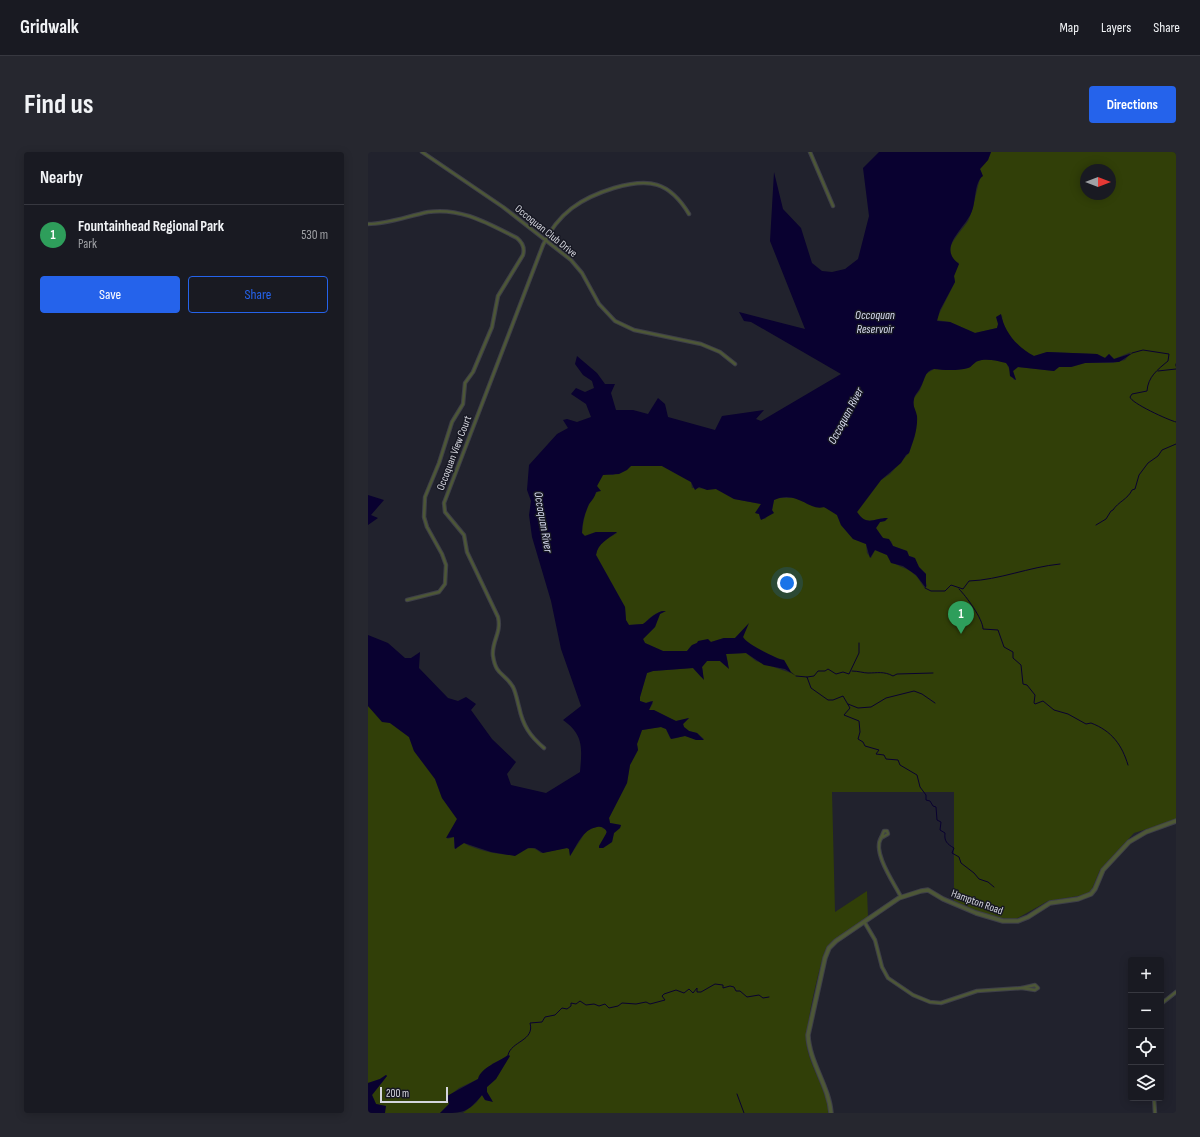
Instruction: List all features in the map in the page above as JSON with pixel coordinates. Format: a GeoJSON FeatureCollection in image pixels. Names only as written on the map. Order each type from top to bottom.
{"type":"FeatureCollection","features":[{"type":"Feature","properties":{"kind":"street","name":"Occoquan Club Drive"},"geometry":{"type":"LineString","coordinates":[[422,152],[491,198],[546,239],[576,264],[599,304],[615,321],[634,330],[701,344],[720,352],[734,364]]}},
{"type":"Feature","properties":{"kind":"street"},"geometry":{"type":"LineString","coordinates":[[810,152],[833,206]]}},
{"type":"Feature","properties":{"kind":"street"},"geometry":{"type":"LineString","coordinates":[[546,239],[564,214],[579,202],[596,193],[635,183],[651,183],[667,189],[679,199],[689,214]]}},
{"type":"Feature","properties":{"kind":"street"},"geometry":{"type":"LineString","coordinates":[[368,224],[436,211],[458,212],[481,220],[517,238],[522,243],[524,249],[523,255],[498,296],[492,327],[473,372],[465,383],[463,404],[452,422],[439,463],[425,497],[423,507],[425,522],[442,554],[446,565],[445,584],[440,592],[407,600]]}},
{"type":"Feature","properties":{"kind":"street","name":"Occoquan View Court"},"geometry":{"type":"LineString","coordinates":[[544,748],[528,733],[522,722],[513,688],[496,669],[493,653],[500,630],[498,617],[467,552],[464,536],[445,512],[443,507],[460,458],[546,239]]}},
{"type":"Feature","properties":{"kind":"street","name":"Hampton Road"},"geometry":{"type":"LineString","coordinates":[[831,1113],[827,1091],[810,1047],[808,1032],[827,951],[836,941],[865,923],[901,897],[928,890],[943,899],[976,913],[1003,921],[1018,921],[1028,917],[1050,903],[1078,899],[1091,894],[1095,889],[1103,870],[1129,842],[1146,832],[1176,821]]}},
{"type":"Feature","properties":{"kind":"street"},"geometry":{"type":"LineString","coordinates":[[881,838],[878,844],[879,854],[901,897]]}},
{"type":"Feature","properties":{"kind":"street"},"geometry":{"type":"LineString","coordinates":[[865,923],[875,940],[882,967],[888,978],[913,995],[930,1002],[941,1003],[977,990],[1022,988],[1035,985],[1038,988],[1036,990],[1022,988]]}},
{"type":"Feature","properties":{"kind":"street"},"geometry":{"type":"LineString","coordinates":[[1164,1002],[1176,994]]}},
{"type":"Feature","properties":{"kind":"street"},"geometry":{"type":"LineString","coordinates":[[1154,1101],[1155,1113]]}},
{"type":"Feature","properties":{"kind":"green space"},"geometry":{"type":"Polygon","coordinates":[[[991,152],[1176,152],[1176,820],[1134,833],[1100,870],[1090,894],[1048,901],[1014,920],[984,915],[954,902],[954,792],[832,792],[835,912],[867,891],[868,917],[833,941],[825,951],[813,999],[808,1028],[807,1047],[825,1095],[829,1113],[463,1113],[476,1103],[482,1095],[485,1100],[492,1100],[487,1092],[487,1087],[496,1079],[510,1055],[492,1064],[478,1079],[459,1088],[450,1095],[449,1104],[440,1113],[385,1113],[384,1106],[376,1104],[372,1095],[387,1076],[386,1075],[380,1079],[368,1083],[368,706],[381,719],[390,723],[409,737],[414,751],[435,779],[442,798],[457,819],[447,839],[454,837],[454,848],[456,849],[460,844],[464,843],[487,852],[516,855],[532,848],[541,853],[567,848],[569,849],[570,856],[587,830],[599,826],[606,830],[606,836],[599,846],[603,848],[612,842],[614,833],[620,828],[621,825],[610,823],[609,818],[627,783],[630,765],[638,750],[637,744],[642,730],[661,727],[666,729],[670,738],[674,739],[685,736],[704,739],[697,733],[689,731],[684,727],[683,724],[689,718],[676,721],[649,710],[653,703],[651,701],[646,703],[640,701],[647,673],[653,671],[693,668],[701,677],[703,671],[702,667],[707,661],[720,661],[726,666],[728,663],[726,654],[746,653],[756,661],[791,673],[784,660],[762,651],[745,640],[743,637],[747,626],[735,638],[724,638],[711,642],[700,641],[691,646],[687,651],[663,651],[645,643],[643,639],[655,627],[660,614],[665,611],[656,613],[643,624],[629,625],[626,621],[625,607],[596,555],[601,544],[606,539],[617,533],[596,532],[584,536],[582,533],[587,510],[591,500],[598,491],[597,485],[603,475],[613,475],[631,466],[662,466],[691,482],[692,488],[716,489],[734,499],[761,504],[756,513],[759,514],[760,519],[765,519],[772,511],[774,500],[778,498],[794,498],[804,501],[807,504],[827,508],[837,515],[841,525],[853,539],[866,544],[867,553],[871,558],[875,550],[887,555],[893,562],[915,575],[925,588],[927,586],[925,580],[926,574],[919,567],[913,557],[909,556],[907,551],[893,546],[891,541],[878,533],[876,528],[880,522],[885,521],[887,518],[871,521],[864,519],[857,512],[881,480],[890,474],[909,453],[915,436],[916,414],[913,410],[914,398],[920,390],[926,374],[934,369],[964,369],[981,360],[989,359],[1006,362],[1014,380],[1016,380],[1013,371],[1018,367],[1054,371],[1059,367],[1071,367],[1085,363],[1113,363],[1125,360],[1131,352],[1114,359],[1109,354],[1105,358],[1097,354],[1047,352],[1034,356],[1018,345],[1008,333],[1002,315],[997,328],[975,333],[950,322],[936,320],[955,282],[954,276],[959,263],[952,259],[950,253],[951,247],[969,219],[982,174],[980,169],[988,160],[991,152]]]}},
{"type":"Feature","properties":{"kind":"water","name":"Occoquan Reservoir"},"geometry":{"type":"Polygon","coordinates":[[[879,152],[991,152],[988,160],[980,169],[983,176],[978,183],[972,211],[951,244],[950,251],[953,258],[959,264],[954,276],[955,282],[940,310],[937,321],[950,322],[975,333],[997,328],[998,324],[996,317],[1001,314],[1005,327],[1013,339],[1023,349],[1034,356],[1047,352],[1097,354],[1105,358],[1109,354],[1114,359],[1133,353],[1119,362],[1085,363],[1071,367],[1059,367],[1054,371],[1018,367],[1013,371],[1016,380],[1010,376],[1009,367],[1006,363],[992,360],[978,361],[964,369],[934,369],[928,372],[914,399],[917,426],[909,453],[901,463],[881,480],[857,512],[864,519],[871,521],[888,518],[885,521],[880,522],[876,528],[883,538],[889,539],[893,546],[907,551],[909,556],[915,558],[919,567],[926,574],[926,588],[916,575],[903,566],[891,563],[887,555],[875,550],[870,558],[866,544],[853,539],[841,525],[837,515],[824,507],[818,508],[796,499],[782,497],[774,500],[772,510],[774,513],[761,520],[759,514],[755,513],[761,504],[734,499],[716,489],[707,490],[699,487],[695,490],[691,482],[662,466],[631,466],[619,474],[603,475],[597,486],[601,491],[596,492],[586,511],[582,533],[585,536],[596,532],[617,532],[601,544],[596,555],[625,607],[626,620],[629,625],[643,624],[657,613],[666,611],[660,614],[655,627],[643,639],[645,643],[663,651],[687,651],[698,641],[708,639],[711,642],[724,638],[735,638],[749,623],[743,637],[745,640],[762,651],[784,660],[791,672],[796,676],[785,669],[764,665],[746,653],[726,654],[729,669],[720,661],[707,661],[702,667],[704,680],[693,668],[653,671],[647,673],[640,701],[646,703],[653,701],[649,710],[654,710],[676,721],[689,718],[683,724],[684,727],[689,731],[697,733],[704,740],[696,740],[685,736],[671,739],[666,729],[661,727],[642,730],[637,744],[638,750],[630,765],[627,783],[609,818],[610,823],[621,825],[620,828],[614,833],[612,842],[603,848],[599,848],[607,832],[605,829],[599,827],[584,834],[570,856],[569,849],[567,848],[543,853],[535,848],[528,848],[515,856],[491,852],[464,843],[455,849],[454,837],[446,838],[457,819],[442,798],[435,779],[414,751],[409,737],[390,723],[382,722],[368,706],[368,635],[388,643],[405,658],[411,658],[420,652],[419,668],[448,698],[458,701],[466,697],[476,704],[471,710],[492,739],[516,762],[507,774],[511,785],[546,793],[580,772],[580,743],[575,731],[563,720],[581,706],[561,649],[551,601],[532,537],[529,515],[531,501],[527,490],[529,465],[557,434],[568,428],[563,420],[567,419],[577,422],[591,417],[586,404],[571,394],[576,388],[585,392],[594,388],[592,381],[583,375],[575,364],[577,356],[597,373],[605,384],[615,384],[611,393],[616,410],[633,410],[648,414],[658,398],[665,404],[668,417],[715,430],[722,416],[764,410],[756,419],[761,421],[841,374],[751,322],[744,321],[739,312],[805,329],[770,241],[774,172],[783,209],[801,228],[812,263],[822,271],[832,272],[845,269],[858,259],[869,216],[863,168],[879,152]]]}},
{"type":"Feature","properties":{"kind":"water"},"geometry":{"type":"Polygon","coordinates":[[[368,495],[384,500],[371,515],[378,518],[368,525],[368,495]]]}},
{"type":"Feature","properties":{"kind":"water"},"geometry":{"type":"Polygon","coordinates":[[[508,1055],[510,1056],[496,1079],[487,1087],[487,1092],[493,1102],[485,1100],[482,1095],[464,1111],[455,1113],[440,1113],[449,1104],[447,1096],[478,1079],[486,1068],[508,1055]]]}},
{"type":"Feature","properties":{"kind":"water"},"geometry":{"type":"Polygon","coordinates":[[[386,1075],[387,1076],[372,1095],[376,1104],[386,1106],[385,1113],[368,1113],[368,1083],[380,1079],[386,1075]]]}},
{"type":"Feature","properties":{"kind":"waterway"},"geometry":{"type":"LineString","coordinates":[[1132,353],[1143,350],[1169,354],[1168,361],[1151,378],[1147,391],[1132,394],[1130,397],[1143,407],[1176,422]]}},
{"type":"Feature","properties":{"kind":"waterway"},"geometry":{"type":"LineString","coordinates":[[1158,371],[1176,369]]}},
{"type":"Feature","properties":{"kind":"waterway"},"geometry":{"type":"LineString","coordinates":[[1096,525],[1106,519],[1111,511],[1128,496],[1132,490],[1135,489],[1139,475],[1148,463],[1158,456],[1162,450],[1176,444]]}},
{"type":"Feature","properties":{"kind":"waterway"},"geometry":{"type":"LineString","coordinates":[[925,588],[931,591],[945,591],[951,585],[963,589],[969,581],[992,578],[1060,564]]}},
{"type":"Feature","properties":{"kind":"waterway"},"geometry":{"type":"LineString","coordinates":[[959,589],[970,602],[980,620],[983,629],[998,630],[1004,647],[1013,652],[1013,658],[1021,665],[1023,684],[1027,685],[1035,695],[1034,703],[1043,701],[1054,710],[1068,714],[1086,724],[1091,723],[1105,730],[1123,751],[1128,765]]}},
{"type":"Feature","properties":{"kind":"waterway"},"geometry":{"type":"LineString","coordinates":[[807,677],[814,676],[818,671],[825,671],[828,669],[836,674],[843,672],[849,674],[859,653],[859,643]]}},
{"type":"Feature","properties":{"kind":"waterway"},"geometry":{"type":"LineString","coordinates":[[852,671],[884,673],[893,676],[897,674],[933,673]]}},
{"type":"Feature","properties":{"kind":"waterway"},"geometry":{"type":"LineString","coordinates":[[796,676],[807,677],[811,688],[828,700],[833,700],[843,696],[850,708],[844,715],[859,721],[860,732],[858,739],[863,742],[865,746],[879,750],[876,754],[884,755],[886,759],[898,760],[900,765],[917,775],[920,787],[926,795],[926,800],[930,801],[933,806],[936,807],[937,820],[941,822],[940,830],[945,833],[946,842],[954,848],[952,853],[959,857],[961,863],[979,879],[988,882],[994,887]]}},
{"type":"Feature","properties":{"kind":"waterway"},"geometry":{"type":"LineString","coordinates":[[848,704],[858,708],[871,707],[886,698],[914,691],[922,694],[935,703]]}},
{"type":"Feature","properties":{"kind":"waterway"},"geometry":{"type":"LineString","coordinates":[[508,1055],[510,1050],[529,1034],[531,1029],[530,1023],[542,1022],[545,1017],[555,1015],[562,1008],[567,1009],[571,1006],[571,1003],[576,1004],[580,1001],[586,1005],[594,1004],[599,1006],[605,1004],[609,1008],[618,1006],[622,1003],[636,1004],[646,1002],[650,1004],[665,1000],[662,996],[664,994],[676,990],[684,993],[689,989],[693,993],[697,988],[697,992],[701,992],[715,984],[723,985],[723,988],[730,986],[734,987],[736,991],[740,991],[747,997],[759,995],[763,998],[769,997]]}},
{"type":"Feature","properties":{"kind":"waterway"},"geometry":{"type":"LineString","coordinates":[[737,1094],[744,1113]]}},
{"type":"Feature","properties":{"kind":"place","name":"Fountainhead Regional Park"},"geometry":{"type":"Point","coordinates":[961,634]}},
{"type":"Feature","properties":{"kind":"water label","name":"Occoquan River"},"geometry":{"type":"Point","coordinates":[846,416]}},
{"type":"Feature","properties":{"kind":"water label","name":"Occoquan River"},"geometry":{"type":"Point","coordinates":[543,522]}}]}
